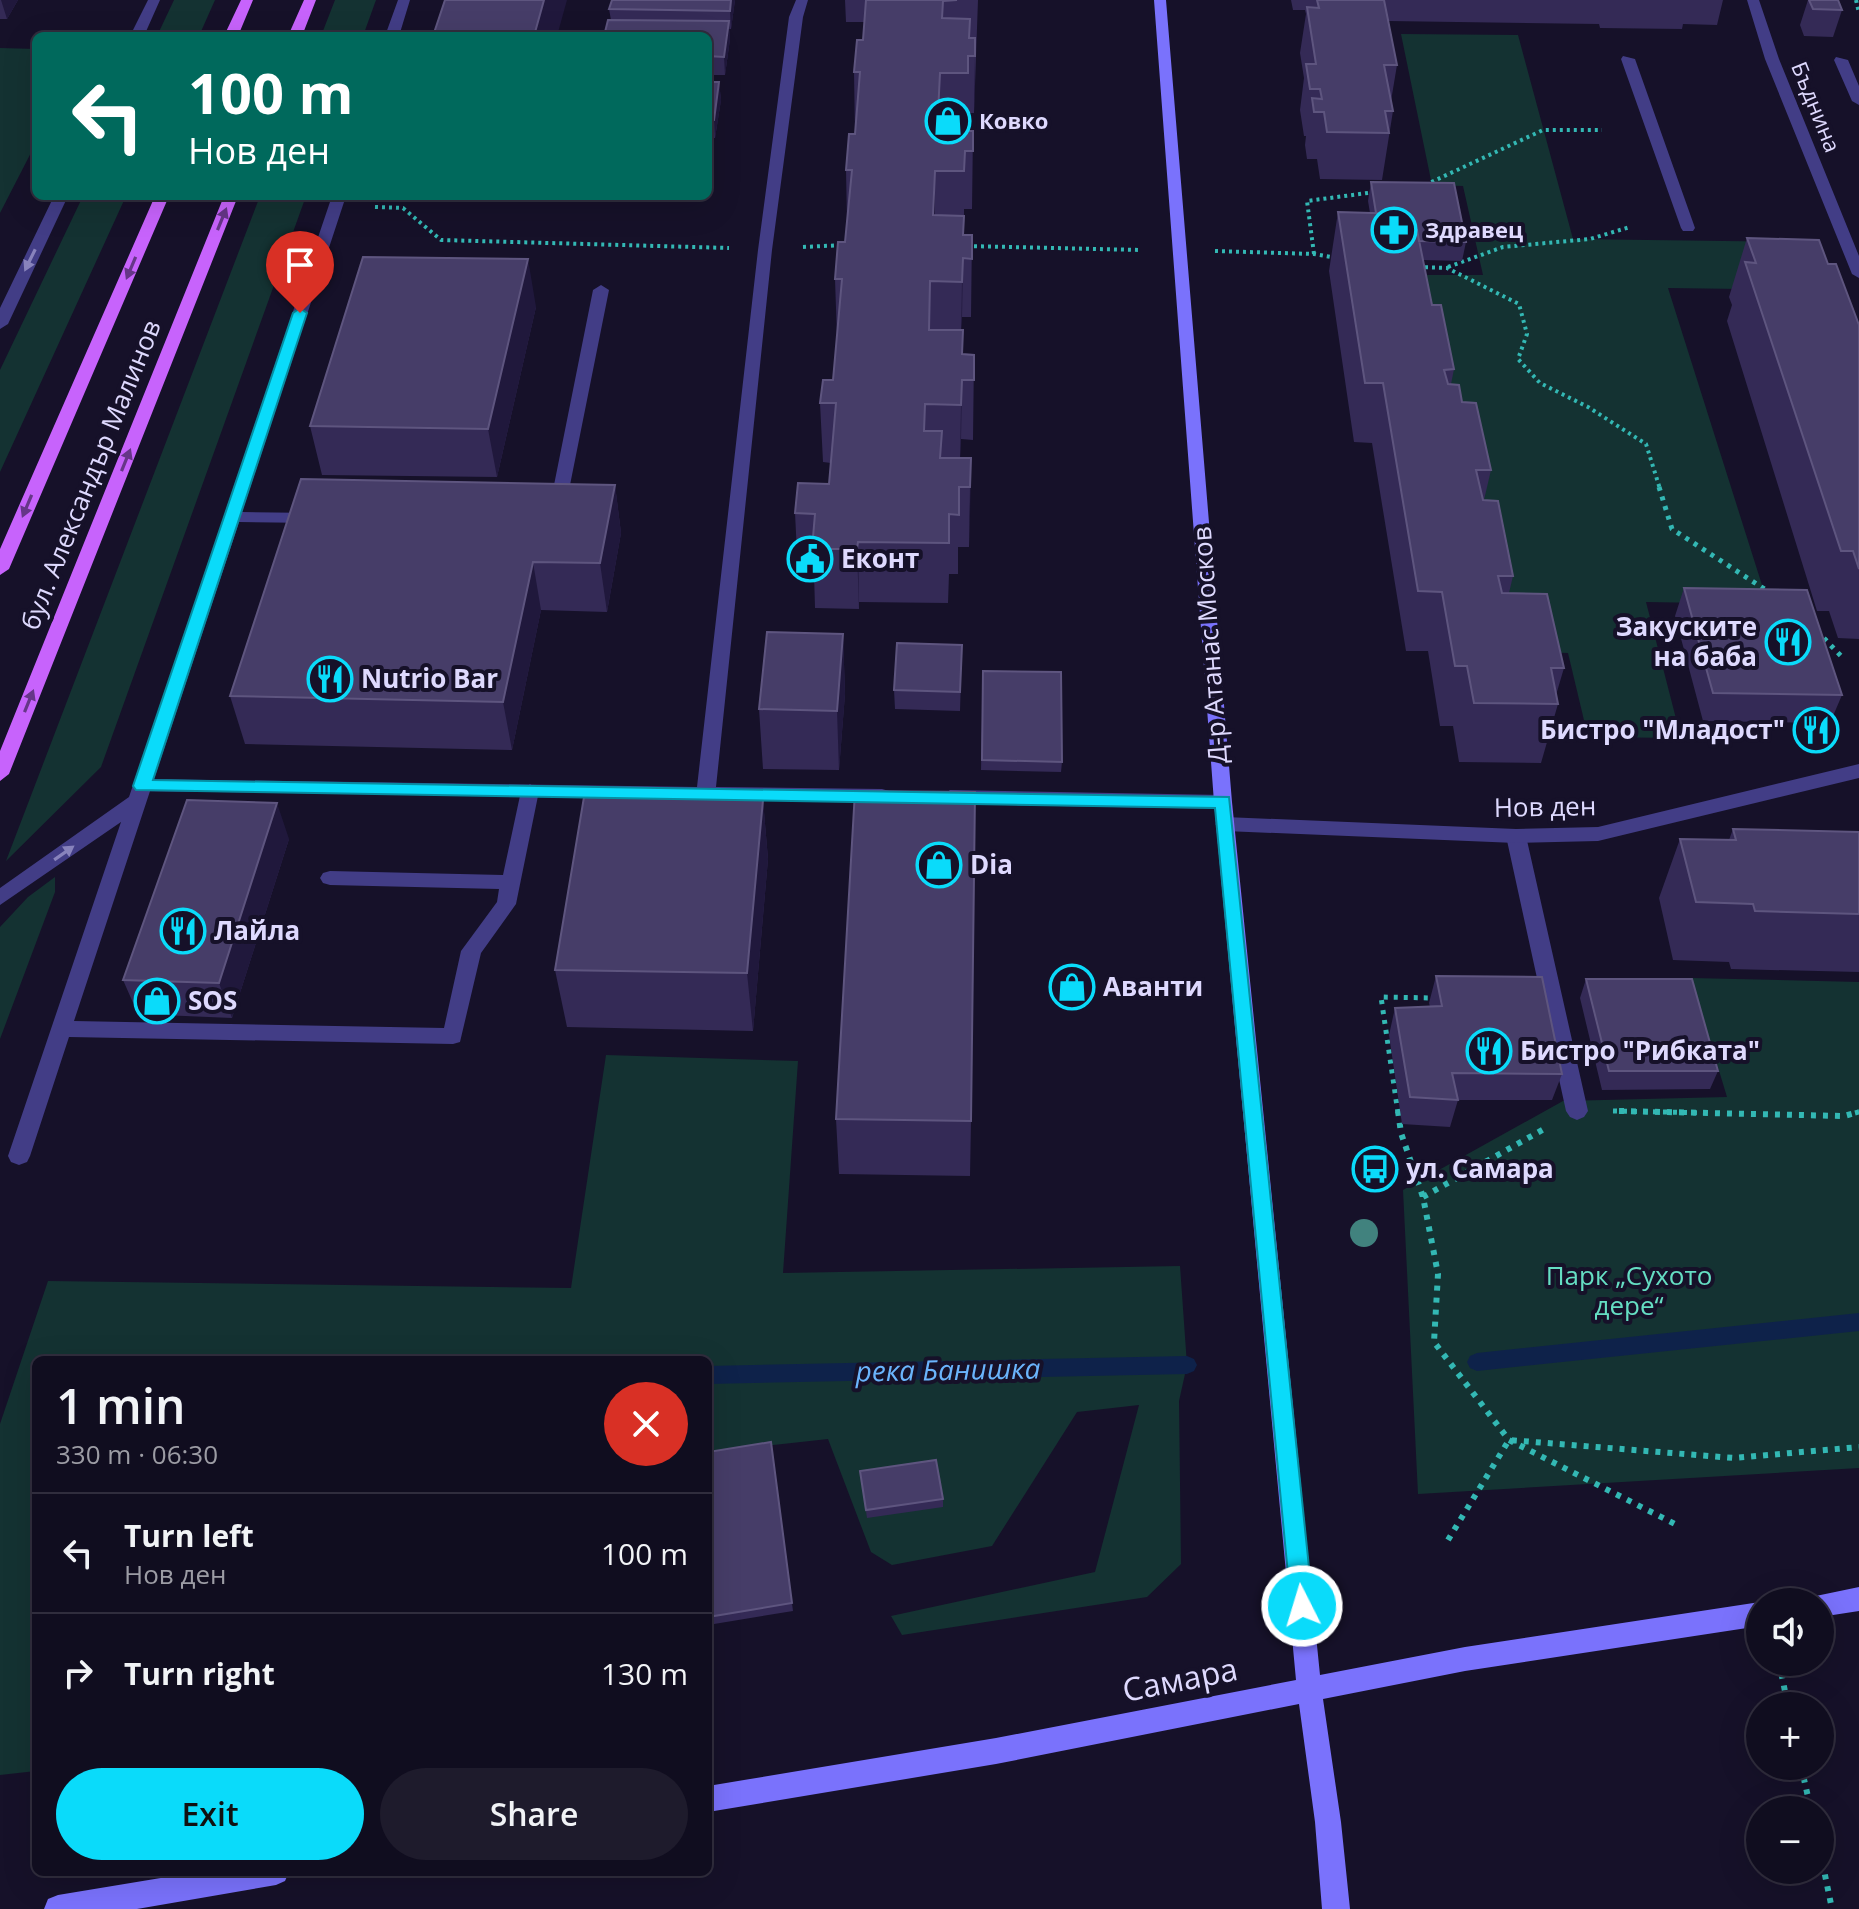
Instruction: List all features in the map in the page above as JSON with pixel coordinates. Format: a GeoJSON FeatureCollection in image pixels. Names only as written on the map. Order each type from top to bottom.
{"type":"FeatureCollection","features":[{"type":"Feature","properties":{"kind":"main road"},"geometry":{"type":"LineString","coordinates":[[233,32],[247,0]]}},
{"type":"Feature","properties":{"kind":"main road"},"geometry":{"type":"LineString","coordinates":[[297,32],[310,0]]}},
{"type":"Feature","properties":{"kind":"main road","name":"бул. Александър Малинов"},"geometry":{"type":"LineString","coordinates":[[0,569],[160,200]]}},
{"type":"Feature","properties":{"kind":"main road","name":"бул. Александър Малинов"},"geometry":{"type":"LineString","coordinates":[[0,774],[229,200]]}},
{"type":"Feature","properties":{"kind":"street"},"geometry":{"type":"LineString","coordinates":[[139,32],[154,0]]}},
{"type":"Feature","properties":{"kind":"street"},"geometry":{"type":"LineString","coordinates":[[393,32],[404,0]]}},
{"type":"Feature","properties":{"kind":"street"},"geometry":{"type":"LineString","coordinates":[[706,793],[765,250],[796,17],[802,0]]}},
{"type":"Feature","properties":{"kind":"street","name":"Д-р Атанас Москов"},"geometry":{"type":"LineString","coordinates":[[1160,0],[1224,813],[1309,1688],[1328,1822],[1336,1909]]}},
{"type":"Feature","properties":{"kind":"street","name":"Бъднина"},"geometry":{"type":"LineString","coordinates":[[1753,0],[1772,59],[1859,274]]}},
{"type":"Feature","properties":{"kind":"street"},"geometry":{"type":"LineString","coordinates":[[1628,59],[1688,228]]}},
{"type":"Feature","properties":{"kind":"street"},"geometry":{"type":"LineString","coordinates":[[1841,60],[1859,101]]}},
{"type":"Feature","properties":{"kind":"street"},"geometry":{"type":"LineString","coordinates":[[0,324],[59,200]]}},
{"type":"Feature","properties":{"kind":"street"},"geometry":{"type":"LineString","coordinates":[[19,1156],[338,200]]}},
{"type":"Feature","properties":{"kind":"street"},"geometry":{"type":"LineString","coordinates":[[539,522],[555,522],[601,290]]}},
{"type":"Feature","properties":{"kind":"street"},"geometry":{"type":"LineString","coordinates":[[232,517],[336,518]]}},
{"type":"Feature","properties":{"kind":"street","name":"Нов ден"},"geometry":{"type":"LineString","coordinates":[[139,794],[530,791],[917,796],[1224,813],[1516,836],[1598,834],[1859,771]]}},
{"type":"Feature","properties":{"kind":"street"},"geometry":{"type":"LineString","coordinates":[[61,1029],[453,1036],[471,951],[506,904],[530,791]]}},
{"type":"Feature","properties":{"kind":"street"},"geometry":{"type":"LineString","coordinates":[[0,898],[139,794]]}},
{"type":"Feature","properties":{"kind":"street"},"geometry":{"type":"LineString","coordinates":[[1516,836],[1577,1111]]}},
{"type":"Feature","properties":{"kind":"street"},"geometry":{"type":"LineString","coordinates":[[330,878],[511,882]]}},
{"type":"Feature","properties":{"kind":"street"},"geometry":{"type":"LineString","coordinates":[[1834,1603],[1859,1599]]}},
{"type":"Feature","properties":{"kind":"street","name":"Самара"},"geometry":{"type":"LineString","coordinates":[[712,1798],[996,1751],[1465,1659],[1746,1616]]}},
{"type":"Feature","properties":{"kind":"street"},"geometry":{"type":"LineString","coordinates":[[58,1909],[252,1876]]}},
{"type":"Feature","properties":{"kind":"path"},"geometry":{"type":"LineString","coordinates":[[1856,0],[1859,13]]}},
{"type":"Feature","properties":{"kind":"path"},"geometry":{"type":"LineString","coordinates":[[1420,187],[1543,130],[1602,130]]}},
{"type":"Feature","properties":{"kind":"path"},"geometry":{"type":"LineString","coordinates":[[1314,254],[1307,201],[1377,192]]}},
{"type":"Feature","properties":{"kind":"path"},"geometry":{"type":"LineString","coordinates":[[374,207],[403,208],[441,240],[765,250],[852,244]]}},
{"type":"Feature","properties":{"kind":"path"},"geometry":{"type":"LineString","coordinates":[[1418,267],[1447,268],[1503,247],[1590,239],[1630,227]]}},
{"type":"Feature","properties":{"kind":"path"},"geometry":{"type":"LineString","coordinates":[[965,246],[1314,254],[1344,260]]}},
{"type":"Feature","properties":{"kind":"path"},"geometry":{"type":"LineString","coordinates":[[1447,268],[1519,304],[1527,334],[1518,359],[1540,383],[1588,407],[1646,444],[1672,529],[1773,595]]}},
{"type":"Feature","properties":{"kind":"path"},"geometry":{"type":"LineString","coordinates":[[1816,630],[1843,658]]}},
{"type":"Feature","properties":{"kind":"path"},"geometry":{"type":"LineString","coordinates":[[1444,998],[1381,997],[1401,1133],[1423,1197],[1438,1274],[1434,1342],[1509,1440],[1679,1526]]}},
{"type":"Feature","properties":{"kind":"path"},"geometry":{"type":"LineString","coordinates":[[1423,1197],[1577,1111],[1844,1116],[1859,1112]]}},
{"type":"Feature","properties":{"kind":"path"},"geometry":{"type":"LineString","coordinates":[[1509,1440],[1734,1458],[1859,1447]]}},
{"type":"Feature","properties":{"kind":"path"},"geometry":{"type":"LineString","coordinates":[[1448,1540],[1509,1440]]}},
{"type":"Feature","properties":{"kind":"path"},"geometry":{"type":"LineString","coordinates":[[1827,1884],[1832,1909]]}},
{"type":"Feature","properties":{"kind":"green space"},"geometry":{"type":"Polygon","coordinates":[[[174,0],[215,0],[201,32],[159,32],[174,0]]]}},
{"type":"Feature","properties":{"kind":"green space"},"geometry":{"type":"Polygon","coordinates":[[[335,0],[376,0],[364,32],[323,32],[335,0]]]}},
{"type":"Feature","properties":{"kind":"green space"},"geometry":{"type":"Polygon","coordinates":[[[1401,34],[1518,35],[1573,239],[1803,242],[1822,290],[1668,288],[1768,604],[1646,602],[1681,738],[1588,737],[1568,653],[1513,651],[1451,439],[1420,275],[1483,275],[1463,186],[1432,185],[1401,34]]]}},
{"type":"Feature","properties":{"kind":"green space"},"geometry":{"type":"Polygon","coordinates":[[[0,48],[32,49],[32,151],[0,213],[0,48]]]}},
{"type":"Feature","properties":{"kind":"green space"},"geometry":{"type":"Polygon","coordinates":[[[81,200],[124,200],[0,472],[0,370],[81,200]]]}},
{"type":"Feature","properties":{"kind":"green space"},"geometry":{"type":"Polygon","coordinates":[[[258,200],[305,200],[101,767],[6,861],[258,200]]]}},
{"type":"Feature","properties":{"kind":"green space"},"geometry":{"type":"Polygon","coordinates":[[[55,877],[55,892],[0,1039],[0,927],[28,897],[55,877]]]}},
{"type":"Feature","properties":{"kind":"green space","name":"Парк „Сухото дере“"},"geometry":{"type":"Polygon","coordinates":[[[1691,978],[1859,982],[1859,1468],[1418,1494],[1403,1190],[1563,1101],[1727,1097],[1691,978]]]}},
{"type":"Feature","properties":{"kind":"green space"},"geometry":{"type":"Polygon","coordinates":[[[606,1055],[798,1061],[783,1273],[1180,1266],[1187,1365],[1179,1401],[1181,1564],[1147,1597],[902,1635],[891,1616],[1095,1572],[1139,1405],[1077,1412],[992,1546],[892,1565],[871,1552],[828,1439],[712,1452],[712,1356],[32,1356],[32,1771],[0,1775],[0,1424],[48,1281],[571,1288],[606,1055]]]}},
{"type":"Feature","properties":{"kind":"building"},"geometry":{"type":"Polygon","coordinates":[[[445,0],[544,0],[535,32],[434,32],[445,0]]]}},
{"type":"Feature","properties":{"kind":"building"},"geometry":{"type":"Polygon","coordinates":[[[612,0],[731,0],[730,11],[609,9],[612,0]]]}},
{"type":"Feature","properties":{"kind":"building"},"geometry":{"type":"Polygon","coordinates":[[[866,0],[957,0],[943,1],[942,18],[970,19],[969,38],[975,38],[975,56],[968,56],[968,73],[940,73],[938,113],[966,113],[966,131],[973,131],[973,151],[965,151],[964,171],[935,171],[933,215],[964,216],[963,235],[972,235],[972,259],[963,258],[962,282],[930,281],[929,330],[963,330],[962,354],[974,355],[974,380],[962,380],[961,405],[925,404],[924,431],[942,431],[940,458],[971,458],[970,487],[959,487],[959,515],[949,514],[949,543],[858,542],[857,549],[812,549],[815,514],[795,513],[798,483],[829,484],[836,403],[820,403],[823,380],[833,380],[842,279],[835,279],[838,242],[845,242],[852,170],[846,170],[849,134],[855,134],[860,72],[854,72],[857,40],[863,40],[866,0]]]}},
{"type":"Feature","properties":{"kind":"building"},"geometry":{"type":"Polygon","coordinates":[[[1317,0],[1384,0],[1397,65],[1384,65],[1393,111],[1385,111],[1389,133],[1327,132],[1324,112],[1314,112],[1312,98],[1322,99],[1320,89],[1310,89],[1306,64],[1316,64],[1307,7],[1319,8],[1317,0]]]}},
{"type":"Feature","properties":{"kind":"building"},"geometry":{"type":"Polygon","coordinates":[[[1809,0],[1838,0],[1842,10],[1813,9],[1809,0]]]}},
{"type":"Feature","properties":{"kind":"building"},"geometry":{"type":"Polygon","coordinates":[[[608,20],[729,21],[724,57],[712,56],[712,32],[605,32],[608,20]]]}},
{"type":"Feature","properties":{"kind":"building"},"geometry":{"type":"Polygon","coordinates":[[[712,82],[719,82],[714,120],[712,82]]]}},
{"type":"Feature","properties":{"kind":"building"},"geometry":{"type":"Polygon","coordinates":[[[1371,182],[1454,183],[1466,242],[1419,241],[1417,230],[1408,230],[1405,214],[1376,213],[1371,182]]]}},
{"type":"Feature","properties":{"kind":"building"},"geometry":{"type":"Polygon","coordinates":[[[1338,212],[1405,214],[1408,230],[1417,230],[1432,305],[1441,305],[1454,369],[1444,370],[1448,384],[1459,385],[1462,402],[1476,403],[1491,470],[1476,470],[1483,500],[1498,501],[1513,576],[1498,576],[1502,593],[1547,594],[1564,668],[1551,668],[1558,704],[1474,703],[1467,666],[1455,666],[1442,592],[1418,591],[1383,383],[1365,383],[1338,212]]]}},
{"type":"Feature","properties":{"kind":"building"},"geometry":{"type":"Polygon","coordinates":[[[1747,238],[1819,240],[1828,264],[1836,264],[1859,325],[1859,569],[1853,551],[1841,551],[1745,262],[1756,263],[1747,238]]]}},
{"type":"Feature","properties":{"kind":"building"},"geometry":{"type":"Polygon","coordinates":[[[363,257],[528,259],[488,429],[310,426],[363,257]]]}},
{"type":"Feature","properties":{"kind":"building"},"geometry":{"type":"Polygon","coordinates":[[[301,479],[615,485],[600,563],[533,562],[503,702],[230,696],[301,479]]]}},
{"type":"Feature","properties":{"kind":"building"},"geometry":{"type":"Polygon","coordinates":[[[1684,588],[1807,590],[1842,695],[1713,693],[1684,588]]]}},
{"type":"Feature","properties":{"kind":"building"},"geometry":{"type":"Polygon","coordinates":[[[767,632],[843,634],[837,711],[759,709],[767,632]]]}},
{"type":"Feature","properties":{"kind":"building"},"geometry":{"type":"Polygon","coordinates":[[[897,643],[962,645],[960,692],[894,690],[897,643]]]}},
{"type":"Feature","properties":{"kind":"building"},"geometry":{"type":"Polygon","coordinates":[[[983,671],[1061,672],[1062,762],[982,760],[983,671]]]}},
{"type":"Feature","properties":{"kind":"building"},"geometry":{"type":"Polygon","coordinates":[[[855,791],[975,792],[971,1121],[836,1119],[855,791]]]}},
{"type":"Feature","properties":{"kind":"building"},"geometry":{"type":"Polygon","coordinates":[[[584,797],[763,800],[747,973],[555,970],[584,797]]]}},
{"type":"Feature","properties":{"kind":"building"},"geometry":{"type":"Polygon","coordinates":[[[187,800],[277,803],[219,983],[123,980],[187,800]]]}},
{"type":"Feature","properties":{"kind":"building"},"geometry":{"type":"Polygon","coordinates":[[[1733,829],[1859,832],[1859,914],[1755,911],[1753,904],[1696,902],[1680,839],[1736,840],[1733,829]]]}},
{"type":"Feature","properties":{"kind":"building"},"geometry":{"type":"Polygon","coordinates":[[[1436,976],[1542,977],[1562,1074],[1452,1073],[1458,1100],[1410,1097],[1395,1008],[1442,1006],[1436,976]]]}},
{"type":"Feature","properties":{"kind":"building"},"geometry":{"type":"Polygon","coordinates":[[[1586,979],[1692,979],[1718,1071],[1609,1071],[1586,979]]]}},
{"type":"Feature","properties":{"kind":"building"},"geometry":{"type":"Polygon","coordinates":[[[771,1442],[792,1603],[712,1616],[712,1451],[771,1442]]]}},
{"type":"Feature","properties":{"kind":"building"},"geometry":{"type":"Polygon","coordinates":[[[936,1460],[943,1499],[866,1510],[860,1471],[936,1460]]]}},
{"type":"Feature","properties":{"kind":"waterway","name":"река Банишка"},"geometry":{"type":"LineString","coordinates":[[1477,1362],[1859,1322]]}},
{"type":"Feature","properties":{"kind":"waterway","name":"река Банишка"},"geometry":{"type":"LineString","coordinates":[[712,1375],[1187,1365]]}},
{"type":"Feature","properties":{"kind":"place","name":"Ковко"},"geometry":{"type":"Point","coordinates":[948,121]}},
{"type":"Feature","properties":{"kind":"place","name":"Здравец"},"geometry":{"type":"Point","coordinates":[1394,230]}},
{"type":"Feature","properties":{"kind":"place","name":"Еконт"},"geometry":{"type":"Point","coordinates":[810,559]}},
{"type":"Feature","properties":{"kind":"place","name":"Закуските на баба"},"geometry":{"type":"Point","coordinates":[1788,642]}},
{"type":"Feature","properties":{"kind":"place","name":"Nutrio Bar"},"geometry":{"type":"Point","coordinates":[330,679]}},
{"type":"Feature","properties":{"kind":"place","name":"Бистро \"Младост\""},"geometry":{"type":"Point","coordinates":[1816,730]}},
{"type":"Feature","properties":{"kind":"place","name":"Dia"},"geometry":{"type":"Point","coordinates":[939,865]}},
{"type":"Feature","properties":{"kind":"place","name":"Лайла"},"geometry":{"type":"Point","coordinates":[183,931]}},
{"type":"Feature","properties":{"kind":"place","name":"Аванти"},"geometry":{"type":"Point","coordinates":[1072,987]}},
{"type":"Feature","properties":{"kind":"place","name":"SOS"},"geometry":{"type":"Point","coordinates":[157,1001]}},
{"type":"Feature","properties":{"kind":"place","name":"Бистро \"Рибката\""},"geometry":{"type":"Point","coordinates":[1489,1051]}},
{"type":"Feature","properties":{"kind":"place","name":"ул. Самара"},"geometry":{"type":"Point","coordinates":[1375,1169]}},
{"type":"Feature","properties":{"kind":"route"},"geometry":{"type":"LineString","coordinates":[[300,313],[142,786],[1223,802],[1302,1606]]}}]}
